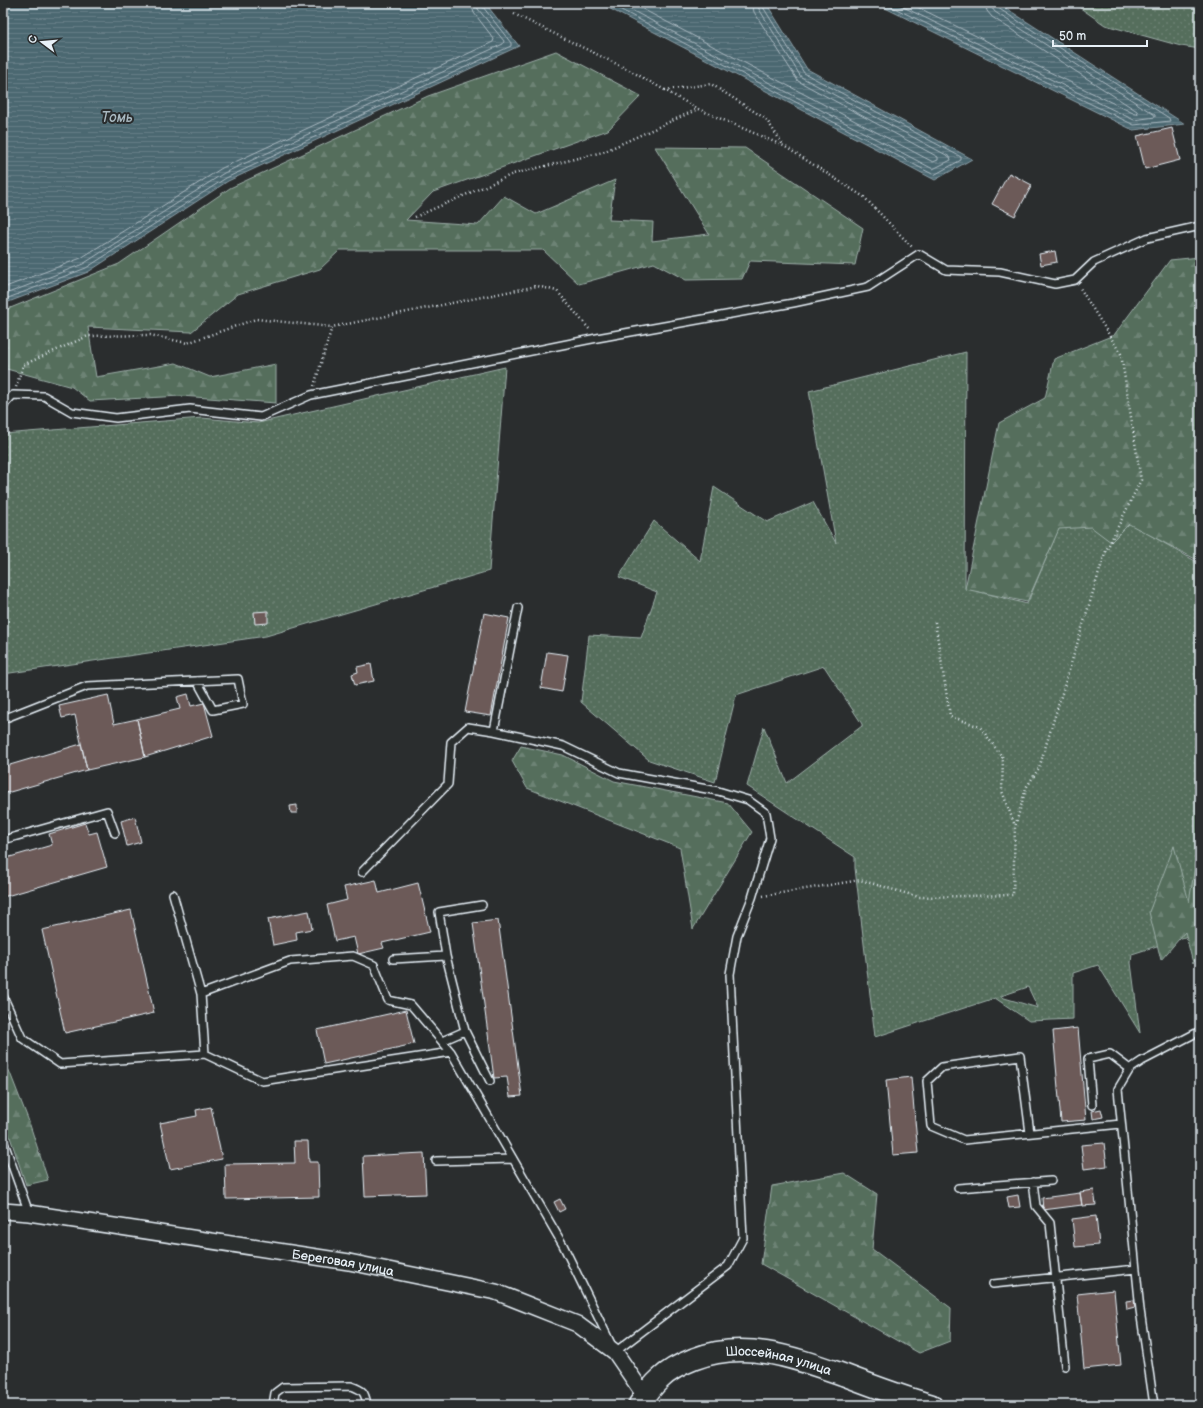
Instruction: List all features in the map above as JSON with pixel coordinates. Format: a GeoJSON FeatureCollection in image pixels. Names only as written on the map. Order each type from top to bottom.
{"type":"FeatureCollection","features":[{"type":"Feature","properties":{"kind":"main road","name":"Шоссейная улица"},"geometry":{"type":"LineString","coordinates":[[642,1401],[659,1379],[671,1369],[706,1354],[742,1349],[782,1354],[931,1405]]}},
{"type":"Feature","properties":{"kind":"street","name":"Береговая улица"},"geometry":{"type":"LineString","coordinates":[[3,1211],[29,1213],[349,1262],[496,1292],[577,1324],[615,1352],[642,1401]]}},
{"type":"Feature","properties":{"kind":"lane"},"geometry":{"type":"LineString","coordinates":[[3,406],[13,395],[44,396],[72,412],[116,418],[190,408],[261,417],[311,395],[597,338],[785,304],[868,287],[919,254],[946,270],[1000,272],[1055,284],[1075,280],[1094,262],[1147,238],[1200,226]]}},
{"type":"Feature","properties":{"kind":"lane"},"geometry":{"type":"LineString","coordinates":[[494,731],[518,608]]}},
{"type":"Feature","properties":{"kind":"lane"},"geometry":{"type":"LineString","coordinates":[[3,719],[87,686],[238,679],[243,704],[213,710],[197,681]]}},
{"type":"Feature","properties":{"kind":"lane"},"geometry":{"type":"LineString","coordinates":[[201,994],[290,961],[353,956],[374,965],[388,1000],[411,1005],[451,1052],[563,1244],[615,1352],[728,1266],[743,1238],[730,974],[737,936],[752,898],[770,838],[766,813],[748,800],[718,791],[619,773],[563,746],[468,727],[451,742],[448,784],[362,872]]}},
{"type":"Feature","properties":{"kind":"lane"},"geometry":{"type":"LineString","coordinates":[[3,840],[107,811],[115,833]]}},
{"type":"Feature","properties":{"kind":"lane"},"geometry":{"type":"LineString","coordinates":[[173,894],[201,994],[205,1054]]}},
{"type":"Feature","properties":{"kind":"lane"},"geometry":{"type":"LineString","coordinates":[[482,905],[439,912],[446,956],[465,1031],[490,1081]]}},
{"type":"Feature","properties":{"kind":"lane"},"geometry":{"type":"LineString","coordinates":[[393,959],[446,956]]}},
{"type":"Feature","properties":{"kind":"lane"},"geometry":{"type":"LineString","coordinates":[[3,996],[22,1038],[60,1064],[205,1054],[262,1081],[451,1052]]}},
{"type":"Feature","properties":{"kind":"lane"},"geometry":{"type":"LineString","coordinates":[[442,1041],[465,1031]]}},
{"type":"Feature","properties":{"kind":"lane"},"geometry":{"type":"LineString","coordinates":[[1154,1405],[1140,1310],[1118,1089],[1130,1069],[1142,1061],[1200,1032]]}},
{"type":"Feature","properties":{"kind":"lane"},"geometry":{"type":"LineString","coordinates":[[1092,1105],[1088,1059],[1110,1054],[1130,1069]]}},
{"type":"Feature","properties":{"kind":"lane"},"geometry":{"type":"LineString","coordinates":[[1030,1133],[1020,1056],[942,1067],[927,1081],[931,1126],[964,1140],[1122,1124]]}},
{"type":"Feature","properties":{"kind":"lane"},"geometry":{"type":"LineString","coordinates":[[3,1140],[29,1213]]}},
{"type":"Feature","properties":{"kind":"lane"},"geometry":{"type":"LineString","coordinates":[[436,1160],[513,1158]]}},
{"type":"Feature","properties":{"kind":"lane"},"geometry":{"type":"LineString","coordinates":[[958,1188],[1050,1181]]}},
{"type":"Feature","properties":{"kind":"lane"},"geometry":{"type":"LineString","coordinates":[[1032,1182],[1036,1206],[1050,1223],[1065,1366]]}},
{"type":"Feature","properties":{"kind":"lane"},"geometry":{"type":"LineString","coordinates":[[993,1284],[1136,1269]]}},
{"type":"Feature","properties":{"kind":"lane"},"geometry":{"type":"LineString","coordinates":[[273,1405],[275,1393],[283,1387],[351,1386],[361,1389],[366,1396],[367,1405]]}},
{"type":"Feature","properties":{"kind":"path"},"geometry":{"type":"LineString","coordinates":[[514,14],[631,71],[698,109],[784,146],[864,197],[919,254]]}},
{"type":"Feature","properties":{"kind":"path"},"geometry":{"type":"LineString","coordinates":[[665,90],[711,84],[766,119],[784,146]]}},
{"type":"Feature","properties":{"kind":"path"},"geometry":{"type":"LineString","coordinates":[[415,217],[513,174],[603,152],[698,109]]}},
{"type":"Feature","properties":{"kind":"path"},"geometry":{"type":"LineString","coordinates":[[752,898],[860,880],[919,897],[1013,895],[1015,827],[1026,788],[1040,768],[1105,554],[1141,480],[1121,354],[1075,280]]}},
{"type":"Feature","properties":{"kind":"path"},"geometry":{"type":"LineString","coordinates":[[13,395],[23,365],[88,336],[150,335],[188,343],[256,319],[332,327],[537,286],[557,292],[597,338]]}},
{"type":"Feature","properties":{"kind":"path"},"geometry":{"type":"LineString","coordinates":[[311,395],[332,327]]}},
{"type":"Feature","properties":{"kind":"path"},"geometry":{"type":"LineString","coordinates":[[935,622],[950,716],[980,727],[1003,758],[1002,791],[1015,827]]}},
{"type":"Feature","properties":{"kind":"green space"},"geometry":{"type":"Polygon","coordinates":[[[1073,3],[1200,3],[1200,49],[1181,46],[1105,25],[1073,3]]]}},
{"type":"Feature","properties":{"kind":"green space"},"geometry":{"type":"Polygon","coordinates":[[[556,51],[641,96],[608,130],[433,192],[406,220],[478,225],[504,196],[536,214],[615,180],[609,220],[653,222],[652,241],[709,234],[655,147],[745,148],[863,228],[855,265],[750,261],[742,279],[686,280],[654,263],[579,284],[543,250],[340,250],[320,269],[238,294],[191,332],[88,327],[96,377],[176,363],[210,377],[276,364],[276,403],[181,396],[90,401],[72,387],[3,368],[3,311],[119,264],[230,188],[428,96],[556,51]]]}},
{"type":"Feature","properties":{"kind":"green space"},"geometry":{"type":"Polygon","coordinates":[[[1200,257],[1200,567],[1199,561],[1129,524],[1111,542],[1091,527],[1059,529],[1027,602],[965,589],[999,423],[1045,398],[1054,359],[1114,335],[1170,260],[1200,257]]]}},
{"type":"Feature","properties":{"kind":"green space"},"geometry":{"type":"Polygon","coordinates":[[[966,352],[965,588],[1027,604],[1059,528],[1124,520],[1197,562],[1200,584],[1200,932],[1132,954],[1131,963],[1140,1033],[1098,965],[1073,973],[1073,1019],[1029,1021],[995,998],[875,1037],[855,868],[855,857],[747,786],[764,727],[787,783],[862,726],[824,666],[736,695],[715,782],[649,760],[581,702],[589,635],[641,638],[657,592],[619,577],[654,521],[700,561],[714,487],[767,522],[813,502],[836,543],[809,391],[966,352]],[[1028,987],[1001,996],[1001,997],[1038,1008],[1028,987]]]}},
{"type":"Feature","properties":{"kind":"green space"},"geometry":{"type":"Polygon","coordinates":[[[505,367],[489,571],[266,636],[3,674],[3,434],[202,418],[258,423],[505,367]]]}},
{"type":"Feature","properties":{"kind":"green space"},"geometry":{"type":"Polygon","coordinates":[[[521,746],[563,755],[614,781],[728,803],[752,832],[693,929],[680,848],[527,788],[512,761],[521,746]]]}},
{"type":"Feature","properties":{"kind":"green space"},"geometry":{"type":"Polygon","coordinates":[[[1200,837],[1200,955],[1193,963],[1185,932],[1161,960],[1149,912],[1174,846],[1189,902],[1200,837]]]}},
{"type":"Feature","properties":{"kind":"green space"},"geometry":{"type":"Polygon","coordinates":[[[3,1055],[28,1119],[48,1180],[26,1185],[3,1116],[3,1055]]]}},
{"type":"Feature","properties":{"kind":"green space"},"geometry":{"type":"Polygon","coordinates":[[[844,1173],[877,1194],[872,1249],[951,1308],[950,1341],[919,1353],[761,1264],[772,1186],[844,1173]]]}},
{"type":"Feature","properties":{"kind":"water","name":"Томь"},"geometry":{"type":"Polygon","coordinates":[[[3,3],[485,3],[519,46],[228,181],[88,272],[3,304],[3,3]]]}},
{"type":"Feature","properties":{"kind":"water"},"geometry":{"type":"Polygon","coordinates":[[[599,3],[766,3],[807,69],[972,159],[935,180],[599,3]]]}},
{"type":"Feature","properties":{"kind":"water"},"geometry":{"type":"Polygon","coordinates":[[[875,3],[998,3],[1185,124],[1133,130],[875,3]]]}},
{"type":"Feature","properties":{"kind":"building"},"geometry":{"type":"Polygon","coordinates":[[[1172,128],[1180,160],[1145,169],[1137,136],[1172,128]]]}},
{"type":"Feature","properties":{"kind":"building"},"geometry":{"type":"Polygon","coordinates":[[[1009,173],[1032,185],[1015,216],[992,204],[1009,173]]]}},
{"type":"Feature","properties":{"kind":"building"},"geometry":{"type":"Polygon","coordinates":[[[1055,251],[1057,262],[1041,265],[1039,254],[1055,251]]]}},
{"type":"Feature","properties":{"kind":"building"},"geometry":{"type":"Polygon","coordinates":[[[268,611],[268,623],[255,624],[254,612],[268,611]]]}},
{"type":"Feature","properties":{"kind":"building"},"geometry":{"type":"Polygon","coordinates":[[[484,613],[509,618],[491,716],[465,712],[484,613]]]}},
{"type":"Feature","properties":{"kind":"building"},"geometry":{"type":"Polygon","coordinates":[[[547,652],[568,655],[562,692],[541,688],[547,652]]]}},
{"type":"Feature","properties":{"kind":"building"},"geometry":{"type":"Polygon","coordinates":[[[371,664],[374,681],[355,685],[352,674],[358,672],[357,667],[371,664]]]}},
{"type":"Feature","properties":{"kind":"building"},"geometry":{"type":"Polygon","coordinates":[[[188,694],[191,706],[204,703],[213,736],[145,757],[137,719],[180,709],[177,697],[188,694]]]}},
{"type":"Feature","properties":{"kind":"building"},"geometry":{"type":"Polygon","coordinates":[[[108,695],[114,724],[137,719],[145,757],[87,770],[75,715],[62,718],[59,706],[108,695]]]}},
{"type":"Feature","properties":{"kind":"building"},"geometry":{"type":"Polygon","coordinates":[[[81,744],[87,770],[3,794],[3,767],[81,744]]]}},
{"type":"Feature","properties":{"kind":"building"},"geometry":{"type":"Polygon","coordinates":[[[297,805],[297,813],[291,813],[290,806],[297,805]]]}},
{"type":"Feature","properties":{"kind":"building"},"geometry":{"type":"Polygon","coordinates":[[[135,817],[141,842],[127,846],[121,821],[135,817]]]}},
{"type":"Feature","properties":{"kind":"building"},"geometry":{"type":"Polygon","coordinates":[[[85,823],[89,834],[97,832],[107,867],[3,897],[3,859],[52,845],[49,834],[85,823]]]}},
{"type":"Feature","properties":{"kind":"building"},"geometry":{"type":"Polygon","coordinates":[[[376,880],[379,893],[418,883],[430,932],[382,943],[384,948],[358,954],[354,937],[335,941],[327,905],[347,900],[344,887],[376,880]]]}},
{"type":"Feature","properties":{"kind":"building"},"geometry":{"type":"Polygon","coordinates":[[[131,910],[154,1013],[65,1033],[42,930],[131,910]]]}},
{"type":"Feature","properties":{"kind":"building"},"geometry":{"type":"Polygon","coordinates":[[[309,911],[312,929],[296,932],[297,940],[273,945],[268,919],[309,911]]]}},
{"type":"Feature","properties":{"kind":"building"},"geometry":{"type":"Polygon","coordinates":[[[498,920],[522,1096],[510,1097],[507,1077],[494,1078],[473,923],[498,920]]]}},
{"type":"Feature","properties":{"kind":"building"},"geometry":{"type":"Polygon","coordinates":[[[406,1010],[414,1044],[324,1064],[317,1030],[406,1010]]]}},
{"type":"Feature","properties":{"kind":"building"},"geometry":{"type":"Polygon","coordinates":[[[1078,1028],[1086,1120],[1061,1122],[1053,1031],[1078,1028]]]}},
{"type":"Feature","properties":{"kind":"building"},"geometry":{"type":"Polygon","coordinates":[[[911,1077],[918,1153],[893,1155],[886,1080],[911,1077]]]}},
{"type":"Feature","properties":{"kind":"building"},"geometry":{"type":"Polygon","coordinates":[[[211,1107],[222,1159],[170,1169],[160,1123],[197,1116],[196,1110],[211,1107]]]}},
{"type":"Feature","properties":{"kind":"building"},"geometry":{"type":"Polygon","coordinates":[[[1101,1109],[1103,1117],[1093,1119],[1092,1111],[1101,1109]]]}},
{"type":"Feature","properties":{"kind":"building"},"geometry":{"type":"Polygon","coordinates":[[[294,1141],[308,1141],[309,1162],[318,1162],[319,1197],[226,1199],[225,1164],[295,1163],[294,1141]]]}},
{"type":"Feature","properties":{"kind":"building"},"geometry":{"type":"Polygon","coordinates":[[[1104,1143],[1107,1166],[1084,1169],[1081,1145],[1104,1143]]]}},
{"type":"Feature","properties":{"kind":"building"},"geometry":{"type":"Polygon","coordinates":[[[424,1153],[426,1194],[365,1196],[363,1156],[424,1153]]]}},
{"type":"Feature","properties":{"kind":"building"},"geometry":{"type":"Polygon","coordinates":[[[1094,1190],[1096,1205],[1082,1206],[1080,1192],[1094,1190]]]}},
{"type":"Feature","properties":{"kind":"building"},"geometry":{"type":"Polygon","coordinates":[[[1080,1193],[1082,1205],[1043,1210],[1042,1198],[1080,1193]]]}},
{"type":"Feature","properties":{"kind":"building"},"geometry":{"type":"Polygon","coordinates":[[[1018,1195],[1020,1207],[1009,1208],[1007,1197],[1018,1195]]]}},
{"type":"Feature","properties":{"kind":"building"},"geometry":{"type":"Polygon","coordinates":[[[560,1199],[565,1209],[559,1212],[554,1202],[560,1199]]]}},
{"type":"Feature","properties":{"kind":"building"},"geometry":{"type":"Polygon","coordinates":[[[1096,1216],[1099,1245],[1075,1247],[1072,1219],[1096,1216]]]}},
{"type":"Feature","properties":{"kind":"building"},"geometry":{"type":"Polygon","coordinates":[[[1114,1290],[1121,1365],[1084,1369],[1077,1294],[1114,1290]]]}},
{"type":"Feature","properties":{"kind":"building"},"geometry":{"type":"Polygon","coordinates":[[[1134,1300],[1135,1307],[1127,1309],[1126,1301],[1134,1300]]]}}]}
